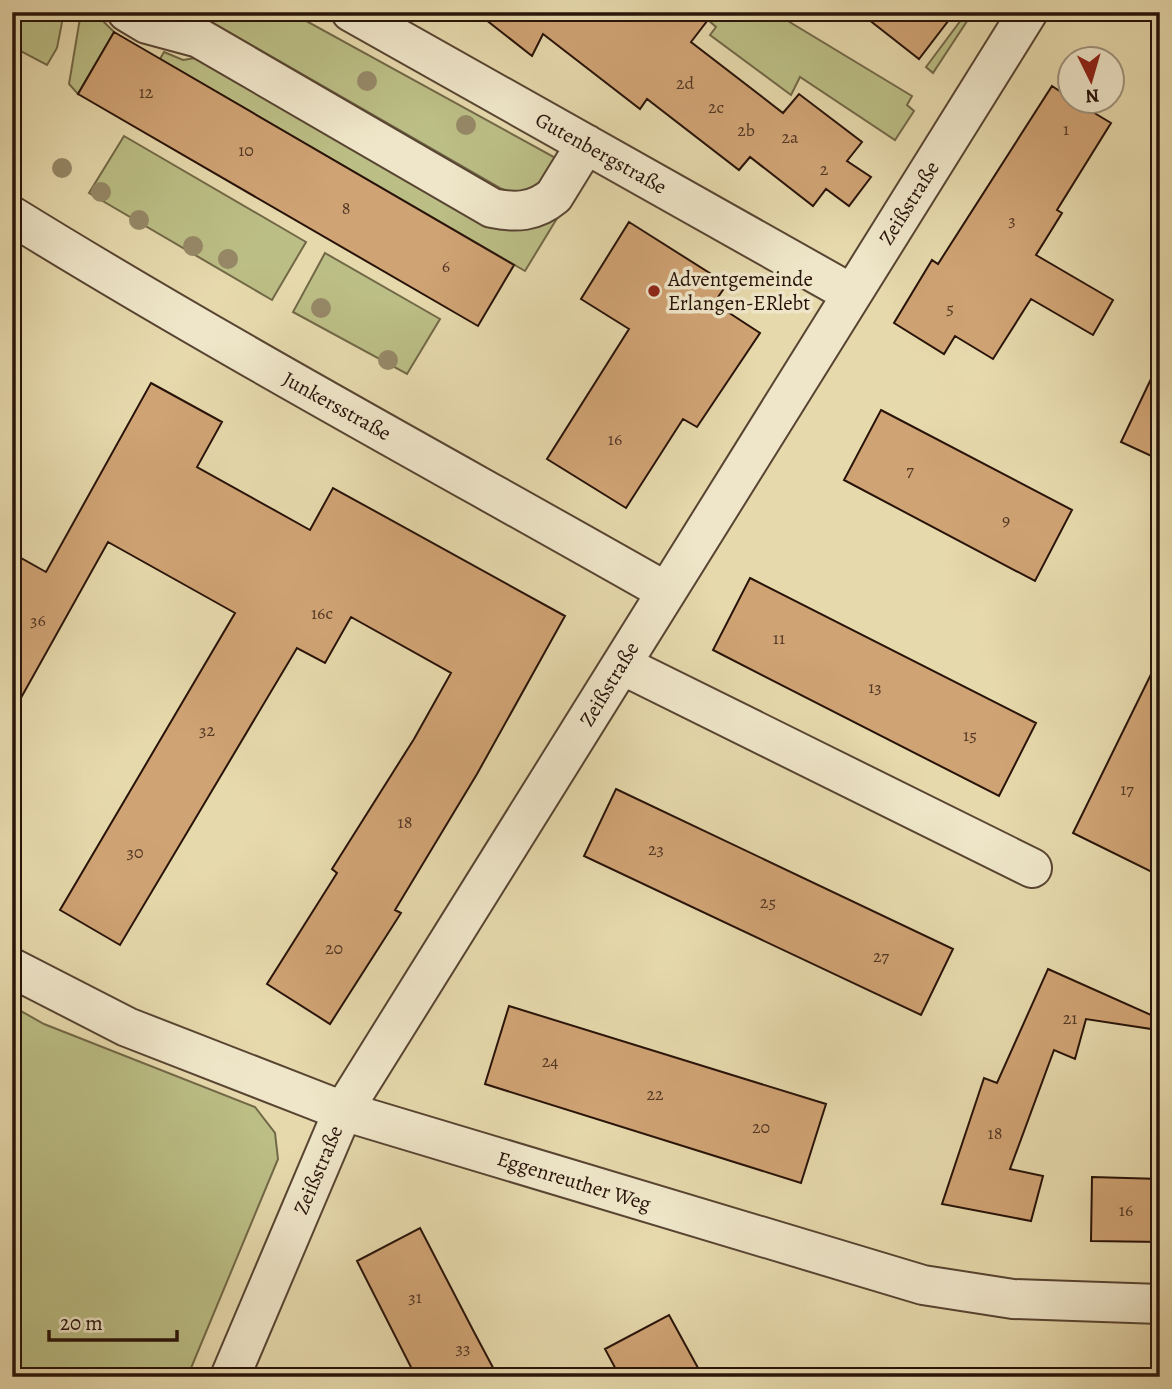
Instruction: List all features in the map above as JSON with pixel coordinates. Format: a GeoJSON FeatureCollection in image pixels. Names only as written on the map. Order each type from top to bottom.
{"type":"FeatureCollection","features":[{"type":"Feature","properties":{"kind":"street"},"geometry":{"type":"LineString","coordinates":[[127,12],[147,24],[199,38],[492,208],[524,212],[547,202],[554,196],[586,144]]}},
{"type":"Feature","properties":{"kind":"street","name":"Gutenbergstraße"},"geometry":{"type":"LineString","coordinates":[[351,12],[852,294]]}},
{"type":"Feature","properties":{"kind":"street","name":"Zeißstraße"},"geometry":{"type":"LineString","coordinates":[[230,1377],[343,1111],[1028,12]]}},
{"type":"Feature","properties":{"kind":"street","name":"Junkersstraße"},"geometry":{"type":"LineString","coordinates":[[12,216],[105,275],[665,591]]}},
{"type":"Feature","properties":{"kind":"street"},"geometry":{"type":"LineString","coordinates":[[622,665],[1032,868]]}},
{"type":"Feature","properties":{"kind":"street","name":"Eggenreuther Weg"},"geometry":{"type":"LineString","coordinates":[[12,968],[127,1027],[343,1111],[923,1285],[1013,1299],[1160,1304]]}},
{"type":"Feature","properties":{"kind":"green space"},"geometry":{"type":"Polygon","coordinates":[[[12,12],[64,12],[57,48],[47,65],[17,49],[12,58],[12,12]]]}},
{"type":"Feature","properties":{"kind":"green space"},"geometry":{"type":"Polygon","coordinates":[[[81,12],[94,12],[114,32],[78,94],[69,84],[81,12]]]}},
{"type":"Feature","properties":{"kind":"green space"},"geometry":{"type":"Polygon","coordinates":[[[194,12],[290,12],[561,161],[548,179],[532,190],[515,193],[502,189],[194,12]]]}},
{"type":"Feature","properties":{"kind":"green space"},"geometry":{"type":"Polygon","coordinates":[[[699,12],[773,12],[912,96],[907,105],[914,111],[895,140],[800,77],[791,95],[710,35],[716,27],[699,12]]]}},
{"type":"Feature","properties":{"kind":"green space"},"geometry":{"type":"Polygon","coordinates":[[[967,12],[973,12],[933,73],[926,67],[967,12]]]}},
{"type":"Feature","properties":{"kind":"green space"},"geometry":{"type":"Polygon","coordinates":[[[164,52],[183,60],[195,58],[491,226],[559,215],[525,271],[160,59],[164,52]]]}},
{"type":"Feature","properties":{"kind":"green space"},"geometry":{"type":"Polygon","coordinates":[[[124,136],[306,242],[272,300],[89,193],[124,136]]]}},
{"type":"Feature","properties":{"kind":"green space"},"geometry":{"type":"Polygon","coordinates":[[[325,253],[440,319],[407,374],[293,312],[325,253]]]}},
{"type":"Feature","properties":{"kind":"green space"},"geometry":{"type":"Polygon","coordinates":[[[12,1006],[44,1024],[255,1107],[275,1133],[278,1159],[191,1368],[210,1377],[12,1377],[12,1006]]]}},
{"type":"Feature","properties":{"kind":"building"},"geometry":{"type":"Polygon","coordinates":[[[476,12],[714,12],[691,42],[783,113],[799,94],[862,142],[847,161],[871,177],[849,206],[826,189],[813,206],[750,157],[739,170],[647,99],[640,109],[543,34],[532,56],[476,12]]]}},
{"type":"Feature","properties":{"kind":"building"},"geometry":{"type":"Polygon","coordinates":[[[859,12],[955,12],[919,59],[859,12]]]}},
{"type":"Feature","properties":{"kind":"building"},"geometry":{"type":"Polygon","coordinates":[[[114,32],[514,265],[478,326],[78,94],[114,32]]]}},
{"type":"Feature","properties":{"kind":"building"},"geometry":{"type":"Polygon","coordinates":[[[1052,86],[1056,89],[1056,116],[1099,116],[1111,123],[1057,210],[1062,213],[1036,255],[1113,300],[1093,335],[1031,299],[993,359],[955,336],[944,354],[894,323],[932,260],[938,264],[1052,86]]]}},
{"type":"Feature","properties":{"kind":"building"},"geometry":{"type":"Polygon","coordinates":[[[629,222],[727,284],[714,303],[760,333],[697,427],[683,419],[626,508],[547,459],[629,329],[581,299],[629,222]]]}},
{"type":"Feature","properties":{"kind":"building"},"geometry":{"type":"Polygon","coordinates":[[[1160,360],[1160,460],[1121,442],[1160,360]]]}},
{"type":"Feature","properties":{"kind":"building"},"geometry":{"type":"Polygon","coordinates":[[[151,383],[222,422],[197,467],[310,530],[333,488],[565,616],[477,774],[395,910],[401,913],[330,1024],[267,984],[337,873],[332,869],[414,739],[451,673],[351,617],[325,663],[297,648],[120,945],[60,910],[235,613],[108,542],[12,714],[12,553],[46,572],[151,383]]]}},
{"type":"Feature","properties":{"kind":"building"},"geometry":{"type":"Polygon","coordinates":[[[881,410],[1072,510],[1035,581],[844,480],[881,410]]]}},
{"type":"Feature","properties":{"kind":"building"},"geometry":{"type":"Polygon","coordinates":[[[750,578],[1036,723],[999,796],[713,650],[750,578]]]}},
{"type":"Feature","properties":{"kind":"building"},"geometry":{"type":"Polygon","coordinates":[[[1160,656],[1160,876],[1073,833],[1160,656]]]}},
{"type":"Feature","properties":{"kind":"building"},"geometry":{"type":"Polygon","coordinates":[[[616,789],[953,949],[921,1015],[584,856],[616,789]]]}},
{"type":"Feature","properties":{"kind":"building"},"geometry":{"type":"Polygon","coordinates":[[[1048,969],[1160,1019],[1158,1030],[1086,1019],[1075,1059],[1054,1050],[1010,1169],[1043,1176],[1031,1221],[942,1204],[984,1078],[997,1083],[1048,969]]]}},
{"type":"Feature","properties":{"kind":"building"},"geometry":{"type":"Polygon","coordinates":[[[509,1006],[826,1104],[801,1183],[485,1084],[509,1006]]]}},
{"type":"Feature","properties":{"kind":"building"},"geometry":{"type":"Polygon","coordinates":[[[1092,1177],[1160,1179],[1160,1242],[1091,1241],[1092,1177]]]}},
{"type":"Feature","properties":{"kind":"building"},"geometry":{"type":"Polygon","coordinates":[[[420,1228],[498,1377],[416,1377],[357,1261],[420,1228]]]}},
{"type":"Feature","properties":{"kind":"building"},"geometry":{"type":"Polygon","coordinates":[[[669,1315],[703,1377],[620,1377],[605,1349],[669,1315]]]}},
{"type":"Feature","properties":{"kind":"place","name":"Adventgemeinde Erlangen-ERlebt"},"geometry":{"type":"Point","coordinates":[654,291]}}]}
